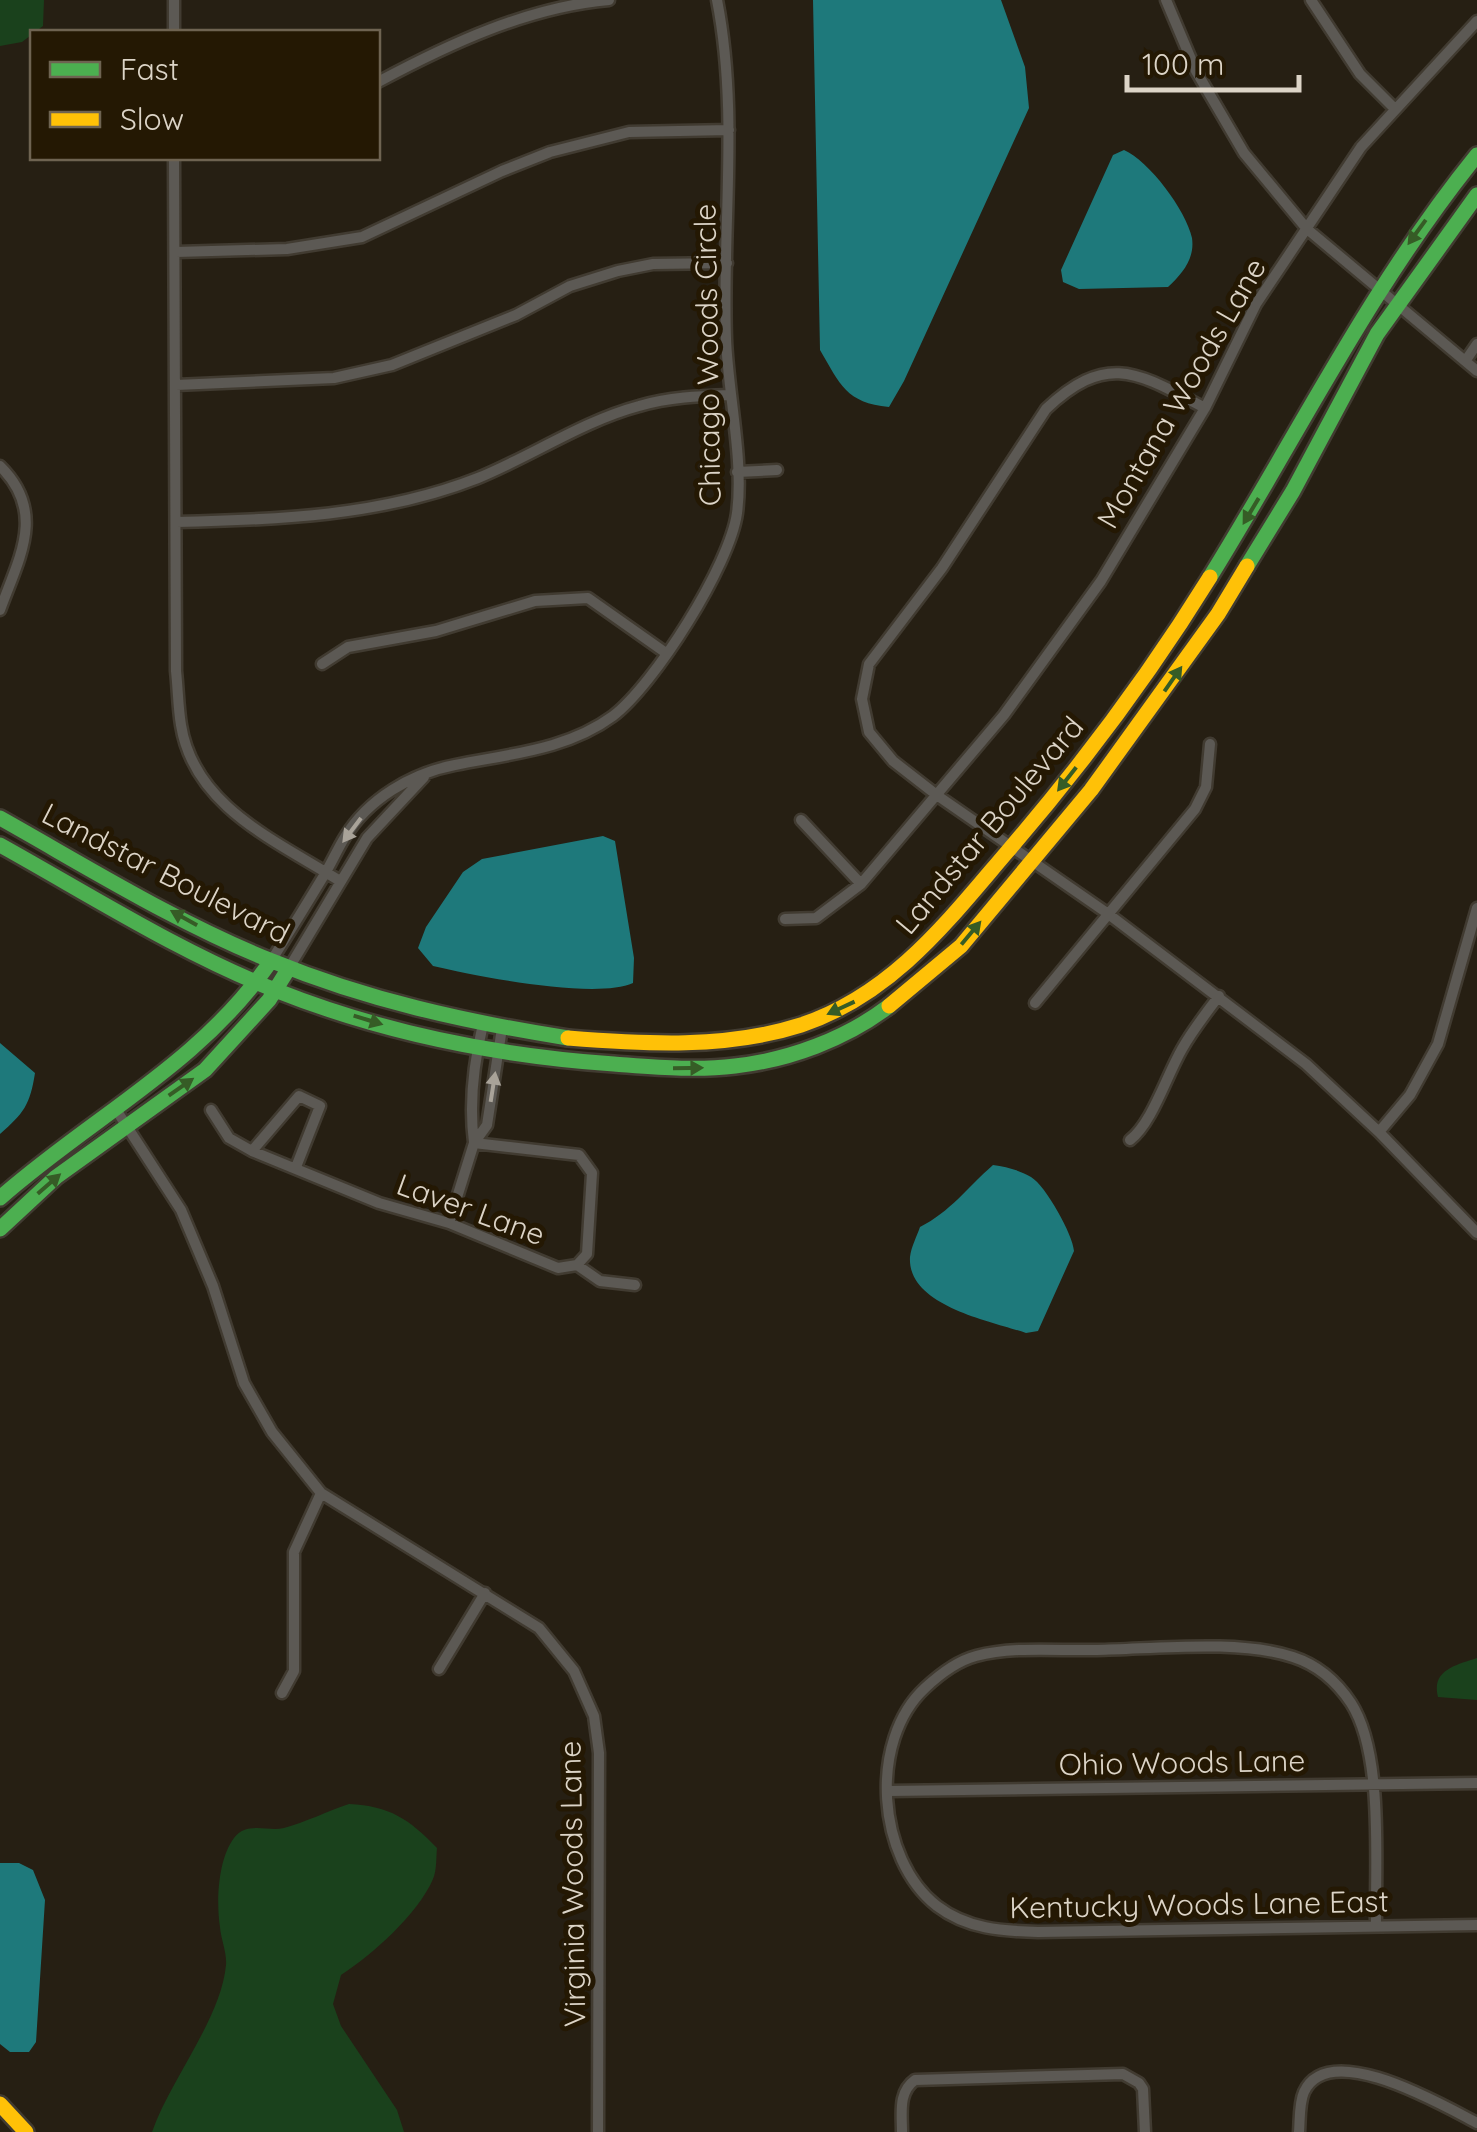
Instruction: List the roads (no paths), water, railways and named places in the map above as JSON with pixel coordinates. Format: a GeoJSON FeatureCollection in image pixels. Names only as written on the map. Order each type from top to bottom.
{"type":"FeatureCollection","features":[{"type":"Feature","properties":{"kind":"street"},"geometry":{"type":"LineString","coordinates":[[174,0],[174,30]]}},
{"type":"Feature","properties":{"kind":"street"},"geometry":{"type":"LineString","coordinates":[[380,81],[417,61],[512,22],[556,7],[610,0]]}},
{"type":"Feature","properties":{"kind":"street","name":"Chicago Woods Circle"},"geometry":{"type":"LineString","coordinates":[[272,961],[346,834],[372,806],[399,785],[429,773],[560,744],[610,718],[639,694],[727,554],[737,512],[737,472],[730,395],[729,130],[725,42],[717,0]]}},
{"type":"Feature","properties":{"kind":"street"},"geometry":{"type":"LineString","coordinates":[[1166,0],[1196,71],[1244,153],[1308,229],[1477,371]]}},
{"type":"Feature","properties":{"kind":"street"},"geometry":{"type":"LineString","coordinates":[[1312,0],[1360,74],[1395,109]]}},
{"type":"Feature","properties":{"kind":"street","name":"Montana Woods Lane"},"geometry":{"type":"LineString","coordinates":[[785,919],[816,918],[861,884],[1004,715],[1101,580],[1205,408],[1256,304],[1362,147],[1477,22]]}},
{"type":"Feature","properties":{"kind":"street"},"geometry":{"type":"LineString","coordinates":[[176,252],[287,250],[362,237],[550,152],[629,132],[729,130]]}},
{"type":"Feature","properties":{"kind":"street","name":"Landstar Boulevard"},"geometry":{"type":"LineString","coordinates":[[0,818],[207,931],[289,968],[380,999],[502,1028],[624,1043],[741,1040],[805,1024],[862,998],[919,955],[1010,848],[1141,682],[1271,478],[1378,288],[1477,155]]}},
{"type":"Feature","properties":{"kind":"street"},"geometry":{"type":"LineString","coordinates":[[174,160],[176,671],[181,728],[202,780],[251,828],[340,880]]}},
{"type":"Feature","properties":{"kind":"street","name":"Landstar Boulevard"},"geometry":{"type":"LineString","coordinates":[[0,846],[188,949],[275,990],[370,1021],[477,1048],[620,1066],[685,1069],[738,1066],[812,1049],[876,1016],[930,975],[961,946],[1091,790],[1218,614],[1292,491],[1378,334],[1477,195]]}},
{"type":"Feature","properties":{"kind":"street"},"geometry":{"type":"LineString","coordinates":[[176,386],[334,378],[392,366],[516,315],[570,286],[618,271],[653,264],[727,264]]}},
{"type":"Feature","properties":{"kind":"street"},"geometry":{"type":"LineString","coordinates":[[1466,360],[1477,344]]}},
{"type":"Feature","properties":{"kind":"street"},"geometry":{"type":"LineString","coordinates":[[1205,408],[1129,372],[1092,376],[1067,389],[1046,409],[942,568],[869,664],[862,699],[869,732],[893,761],[938,796],[1107,913],[1306,1064],[1477,1233]]}},
{"type":"Feature","properties":{"kind":"street"},"geometry":{"type":"LineString","coordinates":[[176,522],[275,520],[406,500],[476,478],[636,406],[676,397],[730,395]]}},
{"type":"Feature","properties":{"kind":"street"},"geometry":{"type":"LineString","coordinates":[[0,466],[17,484],[26,506],[25,541],[0,610]]}},
{"type":"Feature","properties":{"kind":"street"},"geometry":{"type":"LineString","coordinates":[[737,472],[777,470]]}},
{"type":"Feature","properties":{"kind":"street"},"geometry":{"type":"LineString","coordinates":[[322,664],[348,647],[436,631],[535,601],[588,598],[666,652]]}},
{"type":"Feature","properties":{"kind":"street"},"geometry":{"type":"LineString","coordinates":[[1036,1003],[1195,809],[1206,788],[1210,744]]}},
{"type":"Feature","properties":{"kind":"street"},"geometry":{"type":"LineString","coordinates":[[0,1228],[56,1177],[205,1070],[275,990],[340,880],[388,813],[429,773]]}},
{"type":"Feature","properties":{"kind":"street"},"geometry":{"type":"LineString","coordinates":[[801,820],[861,884]]}},
{"type":"Feature","properties":{"kind":"street"},"geometry":{"type":"LineString","coordinates":[[1379,1132],[1410,1094],[1438,1044],[1477,908]]}},
{"type":"Feature","properties":{"kind":"street"},"geometry":{"type":"LineString","coordinates":[[0,1198],[46,1158],[209,1039],[259,982],[272,961]]}},
{"type":"Feature","properties":{"kind":"street"},"geometry":{"type":"LineString","coordinates":[[1130,1140],[1146,1128],[1157,1095],[1184,1046],[1219,996]]}},
{"type":"Feature","properties":{"kind":"street"},"geometry":{"type":"LineString","coordinates":[[474,1144],[471,1122],[477,1048],[483,1024]]}},
{"type":"Feature","properties":{"kind":"street"},"geometry":{"type":"LineString","coordinates":[[448,1224],[474,1144],[487,1125],[502,1028]]}},
{"type":"Feature","properties":{"kind":"street"},"geometry":{"type":"LineString","coordinates":[[252,1150],[300,1096],[320,1106],[296,1168]]}},
{"type":"Feature","properties":{"kind":"street","name":"Virginia Woods Lane"},"geometry":{"type":"LineString","coordinates":[[116,1108],[181,1210],[212,1286],[244,1383],[272,1432],[321,1493],[540,1628],[574,1671],[594,1716],[599,1754],[598,2132]]}},
{"type":"Feature","properties":{"kind":"street","name":"Laver Lane"},"geometry":{"type":"LineString","coordinates":[[212,1110],[229,1138],[252,1150],[380,1203],[448,1224],[558,1268],[577,1265],[587,1254],[592,1173],[579,1154],[474,1144]]}},
{"type":"Feature","properties":{"kind":"street"},"geometry":{"type":"LineString","coordinates":[[577,1265],[600,1281],[635,1284]]}},
{"type":"Feature","properties":{"kind":"street"},"geometry":{"type":"LineString","coordinates":[[282,1693],[294,1670],[294,1552],[321,1493]]}},
{"type":"Feature","properties":{"kind":"street"},"geometry":{"type":"LineString","coordinates":[[438,1669],[484,1593]]}},
{"type":"Feature","properties":{"kind":"street","name":"Kentucky Woods Lane East"},"geometry":{"type":"LineString","coordinates":[[1376,1926],[1373,1785],[1362,1722],[1331,1679],[1309,1663],[1261,1648],[1015,1651],[972,1657],[957,1664],[926,1686],[905,1714],[891,1754],[888,1791],[895,1845],[919,1889],[940,1908],[976,1926],[995,1931],[1038,1932],[1477,1925]]}},
{"type":"Feature","properties":{"kind":"street","name":"Ohio Woods Lane"},"geometry":{"type":"LineString","coordinates":[[888,1791],[1477,1783]]}},
{"type":"Feature","properties":{"kind":"street"},"geometry":{"type":"LineString","coordinates":[[1300,2132],[1303,2093],[1314,2079],[1336,2072],[1393,2080],[1477,2123]]}},
{"type":"Feature","properties":{"kind":"street"},"geometry":{"type":"LineString","coordinates":[[902,2132],[904,2094],[906,2086],[915,2080],[1123,2074],[1143,2088],[1145,2132]]}},
{"type":"Feature","properties":{"kind":"street"},"geometry":{"type":"LineString","coordinates":[[0,2104],[26,2132]]}},
{"type":"Feature","properties":{"kind":"water"},"geometry":{"type":"Polygon","coordinates":[[[813,0],[1001,0],[1025,67],[1029,108],[889,407],[863,401],[846,390],[820,350],[813,0]]]}},
{"type":"Feature","properties":{"kind":"water"},"geometry":{"type":"Polygon","coordinates":[[[1124,150],[1155,175],[1182,214],[1192,238],[1189,259],[1168,287],[1079,289],[1063,282],[1061,270],[1113,155],[1124,150]]]}},
{"type":"Feature","properties":{"kind":"water"},"geometry":{"type":"Polygon","coordinates":[[[603,836],[615,841],[634,958],[633,983],[592,989],[505,980],[433,966],[418,948],[426,927],[463,872],[482,859],[603,836]]]}},
{"type":"Feature","properties":{"kind":"water"},"geometry":{"type":"Polygon","coordinates":[[[0,1043],[35,1073],[25,1108],[0,1134],[0,1043]]]}},
{"type":"Feature","properties":{"kind":"water"},"geometry":{"type":"Polygon","coordinates":[[[993,1165],[1017,1171],[1037,1182],[1058,1211],[1074,1251],[1038,1331],[1026,1333],[954,1309],[922,1288],[913,1274],[910,1257],[920,1227],[950,1207],[993,1165]]]}},
{"type":"Feature","properties":{"kind":"water"},"geometry":{"type":"Polygon","coordinates":[[[0,1863],[19,1863],[33,1870],[45,1900],[36,2042],[29,2052],[10,2052],[0,2044],[0,1863]]]}}]}
